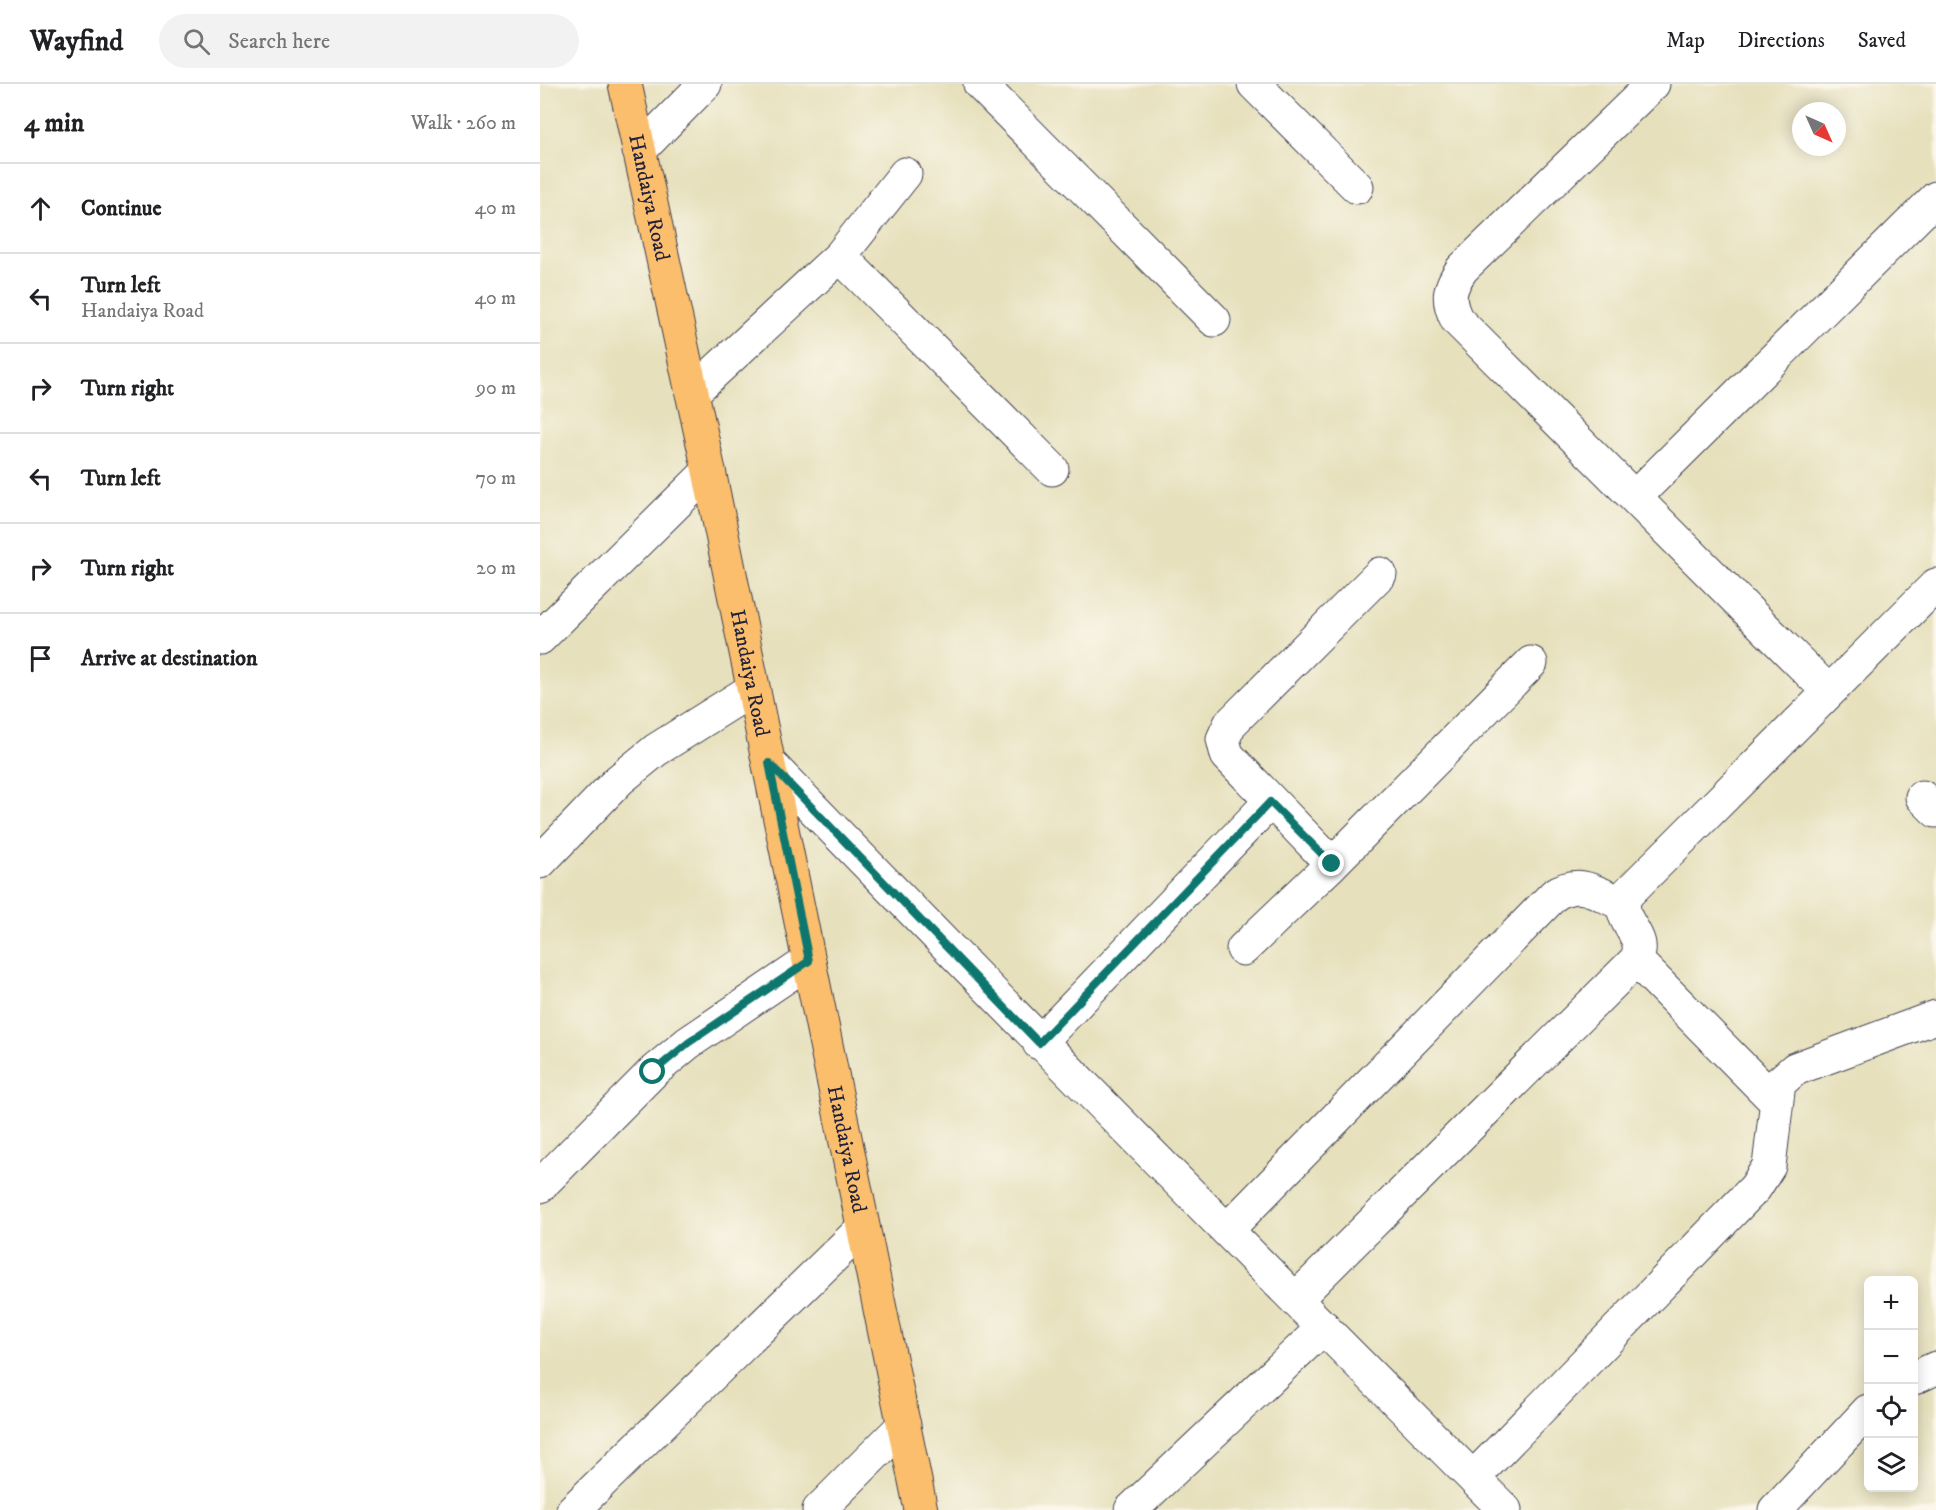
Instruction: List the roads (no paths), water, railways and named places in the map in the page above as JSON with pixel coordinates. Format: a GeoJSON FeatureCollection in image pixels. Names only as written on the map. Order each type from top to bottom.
{"type":"FeatureCollection","features":[{"type":"Feature","properties":{"kind":"main road","name":"Handaiya Road"},"geometry":{"type":"LineString","coordinates":[[625,84],[709,471],[921,1510]]}},
{"type":"Feature","properties":{"kind":"street"},"geometry":{"type":"LineString","coordinates":[[639,151],[705,84]]}},
{"type":"Feature","properties":{"kind":"street"},"geometry":{"type":"LineString","coordinates":[[980,84],[1214,320]]}},
{"type":"Feature","properties":{"kind":"street"},"geometry":{"type":"LineString","coordinates":[[1254,84],[1357,187]]}},
{"type":"Feature","properties":{"kind":"street"},"geometry":{"type":"LineString","coordinates":[[1653,84],[1462,269],[1451,285],[1448,299],[1457,320],[1829,692]]}},
{"type":"Feature","properties":{"kind":"street"},"geometry":{"type":"LineString","coordinates":[[692,393],[840,256],[905,174]]}},
{"type":"Feature","properties":{"kind":"street"},"geometry":{"type":"LineString","coordinates":[[1635,497],[1936,198]]}},
{"type":"Feature","properties":{"kind":"street"},"geometry":{"type":"LineString","coordinates":[[840,256],[1052,470]]}},
{"type":"Feature","properties":{"kind":"street"},"geometry":{"type":"LineString","coordinates":[[540,638],[709,471]]}},
{"type":"Feature","properties":{"kind":"street"},"geometry":{"type":"LineString","coordinates":[[1332,864],[1227,756],[1223,739],[1230,724],[1380,574]]}},
{"type":"Feature","properties":{"kind":"street"},"geometry":{"type":"LineString","coordinates":[[1296,1299],[1636,960],[1641,951],[1639,942],[1623,914],[1622,904],[1626,895],[1936,585]]}},
{"type":"Feature","properties":{"kind":"street"},"geometry":{"type":"LineString","coordinates":[[1244,949],[1332,864],[1531,663]]}},
{"type":"Feature","properties":{"kind":"street"},"geometry":{"type":"LineString","coordinates":[[540,862],[619,780],[656,750],[753,688]]}},
{"type":"Feature","properties":{"kind":"street"},"geometry":{"type":"LineString","coordinates":[[769,763],[1039,1043],[1228,1229],[1505,1510]]}},
{"type":"Feature","properties":{"kind":"street"},"geometry":{"type":"LineString","coordinates":[[1039,1043],[1270,802]]}},
{"type":"Feature","properties":{"kind":"street"},"geometry":{"type":"LineString","coordinates":[[1228,1229],[1554,895],[1566,887],[1579,886],[1622,904]]}},
{"type":"Feature","properties":{"kind":"street"},"geometry":{"type":"LineString","coordinates":[[1636,960],[1775,1101]]}},
{"type":"Feature","properties":{"kind":"street"},"geometry":{"type":"LineString","coordinates":[[540,1186],[653,1072],[688,1043],[809,961]]}},
{"type":"Feature","properties":{"kind":"street"},"geometry":{"type":"LineString","coordinates":[[1473,1478],[1755,1188],[1769,1166],[1774,1135],[1775,1101],[1779,1083],[1795,1069],[1936,1017]]}},
{"type":"Feature","properties":{"kind":"street"},"geometry":{"type":"LineString","coordinates":[[573,1510],[864,1228]]}},
{"type":"Feature","properties":{"kind":"street"},"geometry":{"type":"LineString","coordinates":[[1147,1505],[1324,1326]]}},
{"type":"Feature","properties":{"kind":"street"},"geometry":{"type":"LineString","coordinates":[[1918,1376],[1936,1368]]}},
{"type":"Feature","properties":{"kind":"street"},"geometry":{"type":"LineString","coordinates":[[1775,1510],[1864,1415]]}},
{"type":"Feature","properties":{"kind":"street"},"geometry":{"type":"LineString","coordinates":[[819,1510],[904,1425]]}}]}
